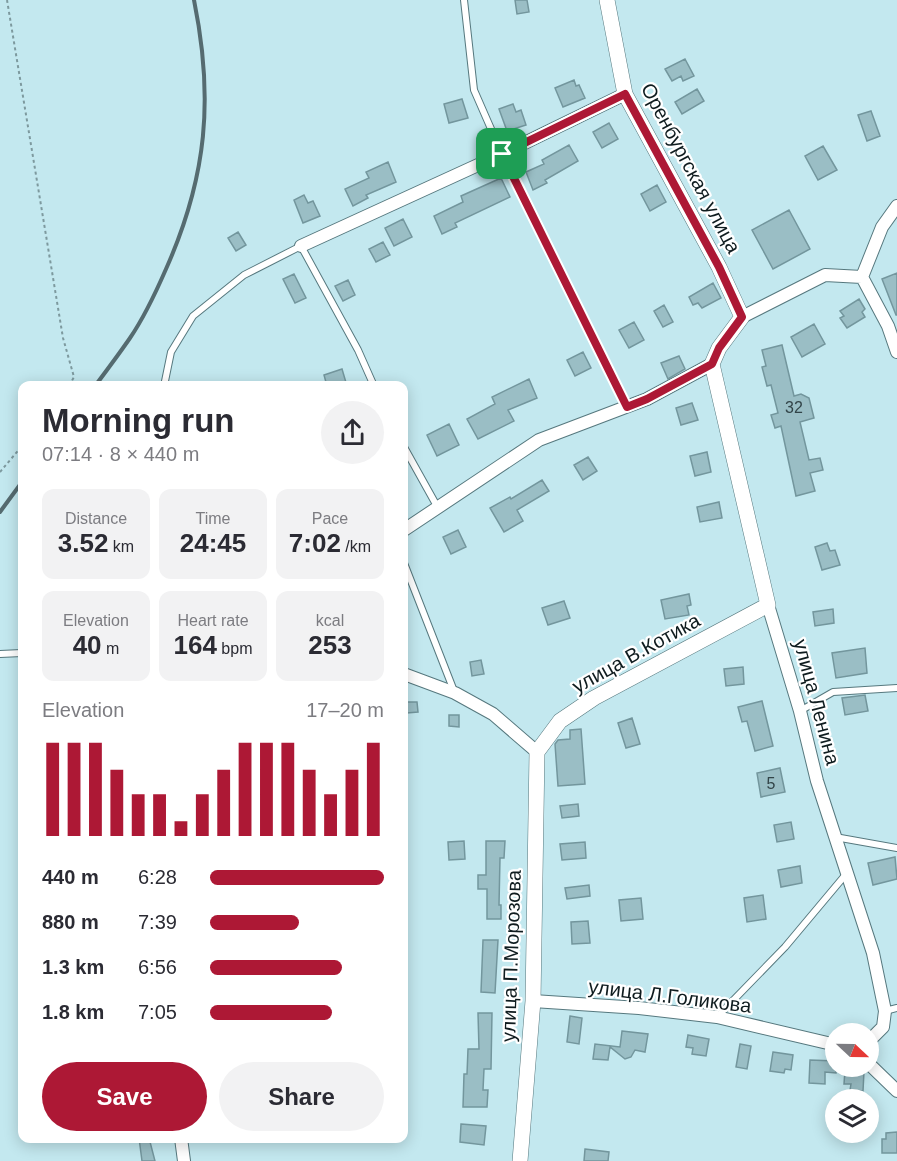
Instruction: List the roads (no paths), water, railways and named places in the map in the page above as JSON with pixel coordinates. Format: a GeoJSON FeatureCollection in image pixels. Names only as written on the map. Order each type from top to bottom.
{"type":"FeatureCollection","features":[{"type":"Feature","properties":{"kind":"street","name":"Оренбургская улица"},"geometry":{"type":"LineString","coordinates":[[607,0],[625,94],[719,267],[742,317]]}},
{"type":"Feature","properties":{"kind":"street"},"geometry":{"type":"LineString","coordinates":[[301,246],[502,154],[625,94]]}},
{"type":"Feature","properties":{"kind":"street"},"geometry":{"type":"LineString","coordinates":[[897,206],[882,227],[862,277],[888,326],[897,352]]}},
{"type":"Feature","properties":{"kind":"street"},"geometry":{"type":"LineString","coordinates":[[408,527],[539,440],[647,399],[712,364],[719,348],[742,317],[825,275],[862,277]]}},
{"type":"Feature","properties":{"kind":"street","name":"улица Ленина"},"geometry":{"type":"LineString","coordinates":[[712,364],[768,605],[800,711],[816,781],[891,1010],[879,1031]]}},
{"type":"Feature","properties":{"kind":"street","name":"улица В.Котика"},"geometry":{"type":"LineString","coordinates":[[537,752],[560,721],[594,698],[768,605]]}},
{"type":"Feature","properties":{"kind":"street"},"geometry":{"type":"LineString","coordinates":[[408,675],[455,693],[493,714],[537,752]]}},
{"type":"Feature","properties":{"kind":"street","name":"улица П.Морозова"},"geometry":{"type":"LineString","coordinates":[[520,1161],[533,1000],[537,752]]}},
{"type":"Feature","properties":{"kind":"street","name":"улица Л.Голикова"},"geometry":{"type":"LineString","coordinates":[[533,1000],[717,1017],[825,1042]]}},
{"type":"Feature","properties":{"kind":"street"},"geometry":{"type":"LineString","coordinates":[[879,1074],[897,1091]]}},
{"type":"Feature","properties":{"kind":"street"},"geometry":{"type":"LineString","coordinates":[[182,1143],[184,1161]]}},
{"type":"Feature","properties":{"kind":"lane"},"geometry":{"type":"LineString","coordinates":[[464,0],[474,90],[502,154],[627,407]]}},
{"type":"Feature","properties":{"kind":"lane"},"geometry":{"type":"LineString","coordinates":[[165,381],[171,352],[193,316],[244,275],[301,246],[358,350],[372,381]]}},
{"type":"Feature","properties":{"kind":"lane"},"geometry":{"type":"LineString","coordinates":[[408,454],[438,508]]}},
{"type":"Feature","properties":{"kind":"lane"},"geometry":{"type":"LineString","coordinates":[[408,573],[455,693]]}},
{"type":"Feature","properties":{"kind":"lane"},"geometry":{"type":"LineString","coordinates":[[0,654],[18,653]]}},
{"type":"Feature","properties":{"kind":"lane"},"geometry":{"type":"LineString","coordinates":[[800,711],[833,692],[897,688]]}},
{"type":"Feature","properties":{"kind":"lane"},"geometry":{"type":"LineString","coordinates":[[834,837],[897,848]]}},
{"type":"Feature","properties":{"kind":"lane"},"geometry":{"type":"LineString","coordinates":[[717,1017],[785,947],[847,873]]}},
{"type":"Feature","properties":{"kind":"railway"},"geometry":{"type":"LineString","coordinates":[[99,381],[130,338],[150,304],[180,235],[190,202],[203,137],[205,104],[204,70],[194,0]]}},
{"type":"Feature","properties":{"kind":"railway"},"geometry":{"type":"LineString","coordinates":[[0,512],[18,487]]}}]}
